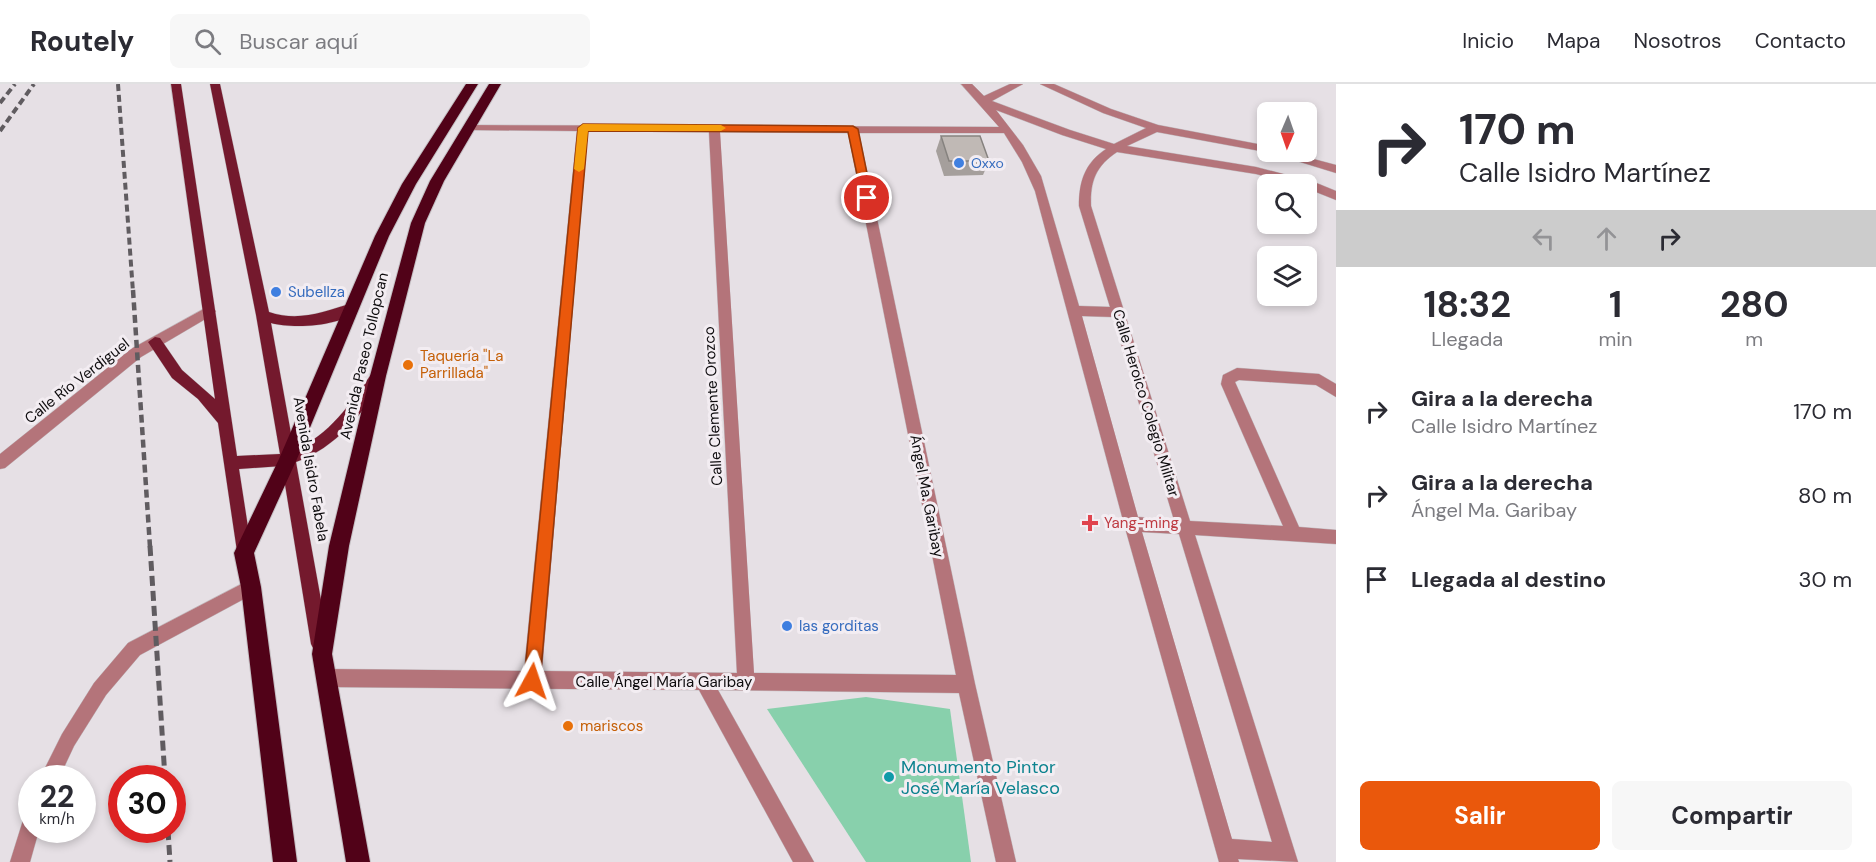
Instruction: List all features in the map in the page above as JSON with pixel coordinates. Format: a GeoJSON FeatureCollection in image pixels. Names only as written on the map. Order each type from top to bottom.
{"type":"FeatureCollection","features":[{"type":"Feature","properties":{"kind":"highway","name":"Avenida Paseo Tollopcan"},"geometry":{"type":"LineString","coordinates":[[244,553],[288,459],[394,212],[472,84]]}},
{"type":"Feature","properties":{"kind":"highway","name":"Avenida Paseo Tollopcan"},"geometry":{"type":"LineString","coordinates":[[322,654],[339,546],[378,376],[418,223],[437,181],[495,84]]}},
{"type":"Feature","properties":{"kind":"highway"},"geometry":{"type":"LineString","coordinates":[[244,553],[285,862]]}},
{"type":"Feature","properties":{"kind":"highway","name":"Avenida Isidro Fabela"},"geometry":{"type":"LineString","coordinates":[[322,654],[358,862]]}},
{"type":"Feature","properties":{"kind":"main road"},"geometry":{"type":"LineString","coordinates":[[176,84],[244,553]]}},
{"type":"Feature","properties":{"kind":"main road","name":"Avenida Isidro Fabela"},"geometry":{"type":"LineString","coordinates":[[215,84],[263,315],[322,654]]}},
{"type":"Feature","properties":{"kind":"main road"},"geometry":{"type":"LineString","coordinates":[[263,315],[290,322],[305,322],[321,320],[352,308]]}},
{"type":"Feature","properties":{"kind":"main road"},"geometry":{"type":"LineString","coordinates":[[155,342],[177,374],[203,395],[225,421]]}},
{"type":"Feature","properties":{"kind":"main road"},"geometry":{"type":"LineString","coordinates":[[232,463],[288,459],[315,446],[343,423],[378,376]]}},
{"type":"Feature","properties":{"kind":"street"},"geometry":{"type":"LineString","coordinates":[[966,84],[983,100],[1027,157],[1035,172],[1132,524],[1227,855],[1286,858]]}},
{"type":"Feature","properties":{"kind":"street"},"geometry":{"type":"LineString","coordinates":[[983,100],[1018,84]]}},
{"type":"Feature","properties":{"kind":"street"},"geometry":{"type":"LineString","coordinates":[[1045,84],[1107,111],[1156,128],[1257,148]]}},
{"type":"Feature","properties":{"kind":"street"},"geometry":{"type":"LineString","coordinates":[[983,100],[1064,131],[1117,148],[1296,180],[1336,196]]}},
{"type":"Feature","properties":{"kind":"street"},"geometry":{"type":"LineString","coordinates":[[469,127],[1005,130]]}},
{"type":"Feature","properties":{"kind":"street"},"geometry":{"type":"LineString","coordinates":[[532,681],[583,128]]}},
{"type":"Feature","properties":{"kind":"street","name":"Calle Clemente Orozco"},"geometry":{"type":"LineString","coordinates":[[714,128],[746,682]]}},
{"type":"Feature","properties":{"kind":"street","name":"Calle Heroico Colegio Militar"},"geometry":{"type":"LineString","coordinates":[[1156,128],[1097,160],[1086,174],[1083,190],[1085,206],[1286,858]]}},
{"type":"Feature","properties":{"kind":"street","name":"Ángel Ma. Garibay"},"geometry":{"type":"LineString","coordinates":[[853,129],[966,684],[1006,862]]}},
{"type":"Feature","properties":{"kind":"street"},"geometry":{"type":"LineString","coordinates":[[1311,162],[1336,169]]}},
{"type":"Feature","properties":{"kind":"street","name":"Calle Río Verdiguel"},"geometry":{"type":"LineString","coordinates":[[0,463],[136,353],[209,311]]}},
{"type":"Feature","properties":{"kind":"street"},"geometry":{"type":"LineString","coordinates":[[1074,311],[1118,312]]}},
{"type":"Feature","properties":{"kind":"street"},"geometry":{"type":"LineString","coordinates":[[1294,534],[1228,384],[1228,379],[1237,374],[1319,380],[1336,391]]}},
{"type":"Feature","properties":{"kind":"street"},"geometry":{"type":"LineString","coordinates":[[1132,524],[1336,537]]}},
{"type":"Feature","properties":{"kind":"street"},"geometry":{"type":"LineString","coordinates":[[56,765],[68,740],[100,689],[134,649],[250,587]]}},
{"type":"Feature","properties":{"kind":"street","name":"Calle Ángel María Garibay"},"geometry":{"type":"LineString","coordinates":[[326,678],[966,684]]}},
{"type":"Feature","properties":{"kind":"street"},"geometry":{"type":"LineString","coordinates":[[704,682],[804,862]]}},
{"type":"Feature","properties":{"kind":"street"},"geometry":{"type":"LineString","coordinates":[[20,862],[26,843]]}},
{"type":"Feature","properties":{"kind":"green space"},"geometry":{"type":"Polygon","coordinates":[[[866,697],[950,709],[971,862],[866,862],[767,709],[866,697]]]}},
{"type":"Feature","properties":{"kind":"building"},"geometry":{"type":"Polygon","coordinates":[[[941,136],[980,136],[989,161],[949,161],[941,136]]]}},
{"type":"Feature","properties":{"kind":"railway"},"geometry":{"type":"LineString","coordinates":[[0,103],[15,84]]}},
{"type":"Feature","properties":{"kind":"railway"},"geometry":{"type":"LineString","coordinates":[[0,131],[34,84]]}},
{"type":"Feature","properties":{"kind":"railway"},"geometry":{"type":"LineString","coordinates":[[118,84],[133,292]]}},
{"type":"Feature","properties":{"kind":"railway"},"geometry":{"type":"LineString","coordinates":[[133,290],[150,547]]}},
{"type":"Feature","properties":{"kind":"railway"},"geometry":{"type":"LineString","coordinates":[[150,546],[164,765]]}},
{"type":"Feature","properties":{"kind":"railway"},"geometry":{"type":"LineString","coordinates":[[169,843],[170,862]]}},
{"type":"Feature","properties":{"kind":"slow traffic"},"geometry":{"type":"LineString","coordinates":[[579,169],[583,128],[721,128]]}},
{"type":"Feature","properties":{"kind":"place","name":"Oxxo"},"geometry":{"type":"Point","coordinates":[959,163]}},
{"type":"Feature","properties":{"kind":"place","name":"Subellza"},"geometry":{"type":"Point","coordinates":[276,292]}},
{"type":"Feature","properties":{"kind":"place","name":"Taquería \"La Parrillada\""},"geometry":{"type":"Point","coordinates":[408,365]}},
{"type":"Feature","properties":{"kind":"place","name":"Yang-ming"},"geometry":{"type":"Point","coordinates":[1090,523]}},
{"type":"Feature","properties":{"kind":"place","name":"las gorditas"},"geometry":{"type":"Point","coordinates":[787,626]}},
{"type":"Feature","properties":{"kind":"place","name":"mariscos"},"geometry":{"type":"Point","coordinates":[568,726]}},
{"type":"Feature","properties":{"kind":"place","name":"Monumento Pintor José María Velasco"},"geometry":{"type":"Point","coordinates":[889,777]}},
{"type":"Feature","properties":{"kind":"route"},"geometry":{"type":"LineString","coordinates":[[532,681],[583,128],[853,129],[867,198]]}}]}
